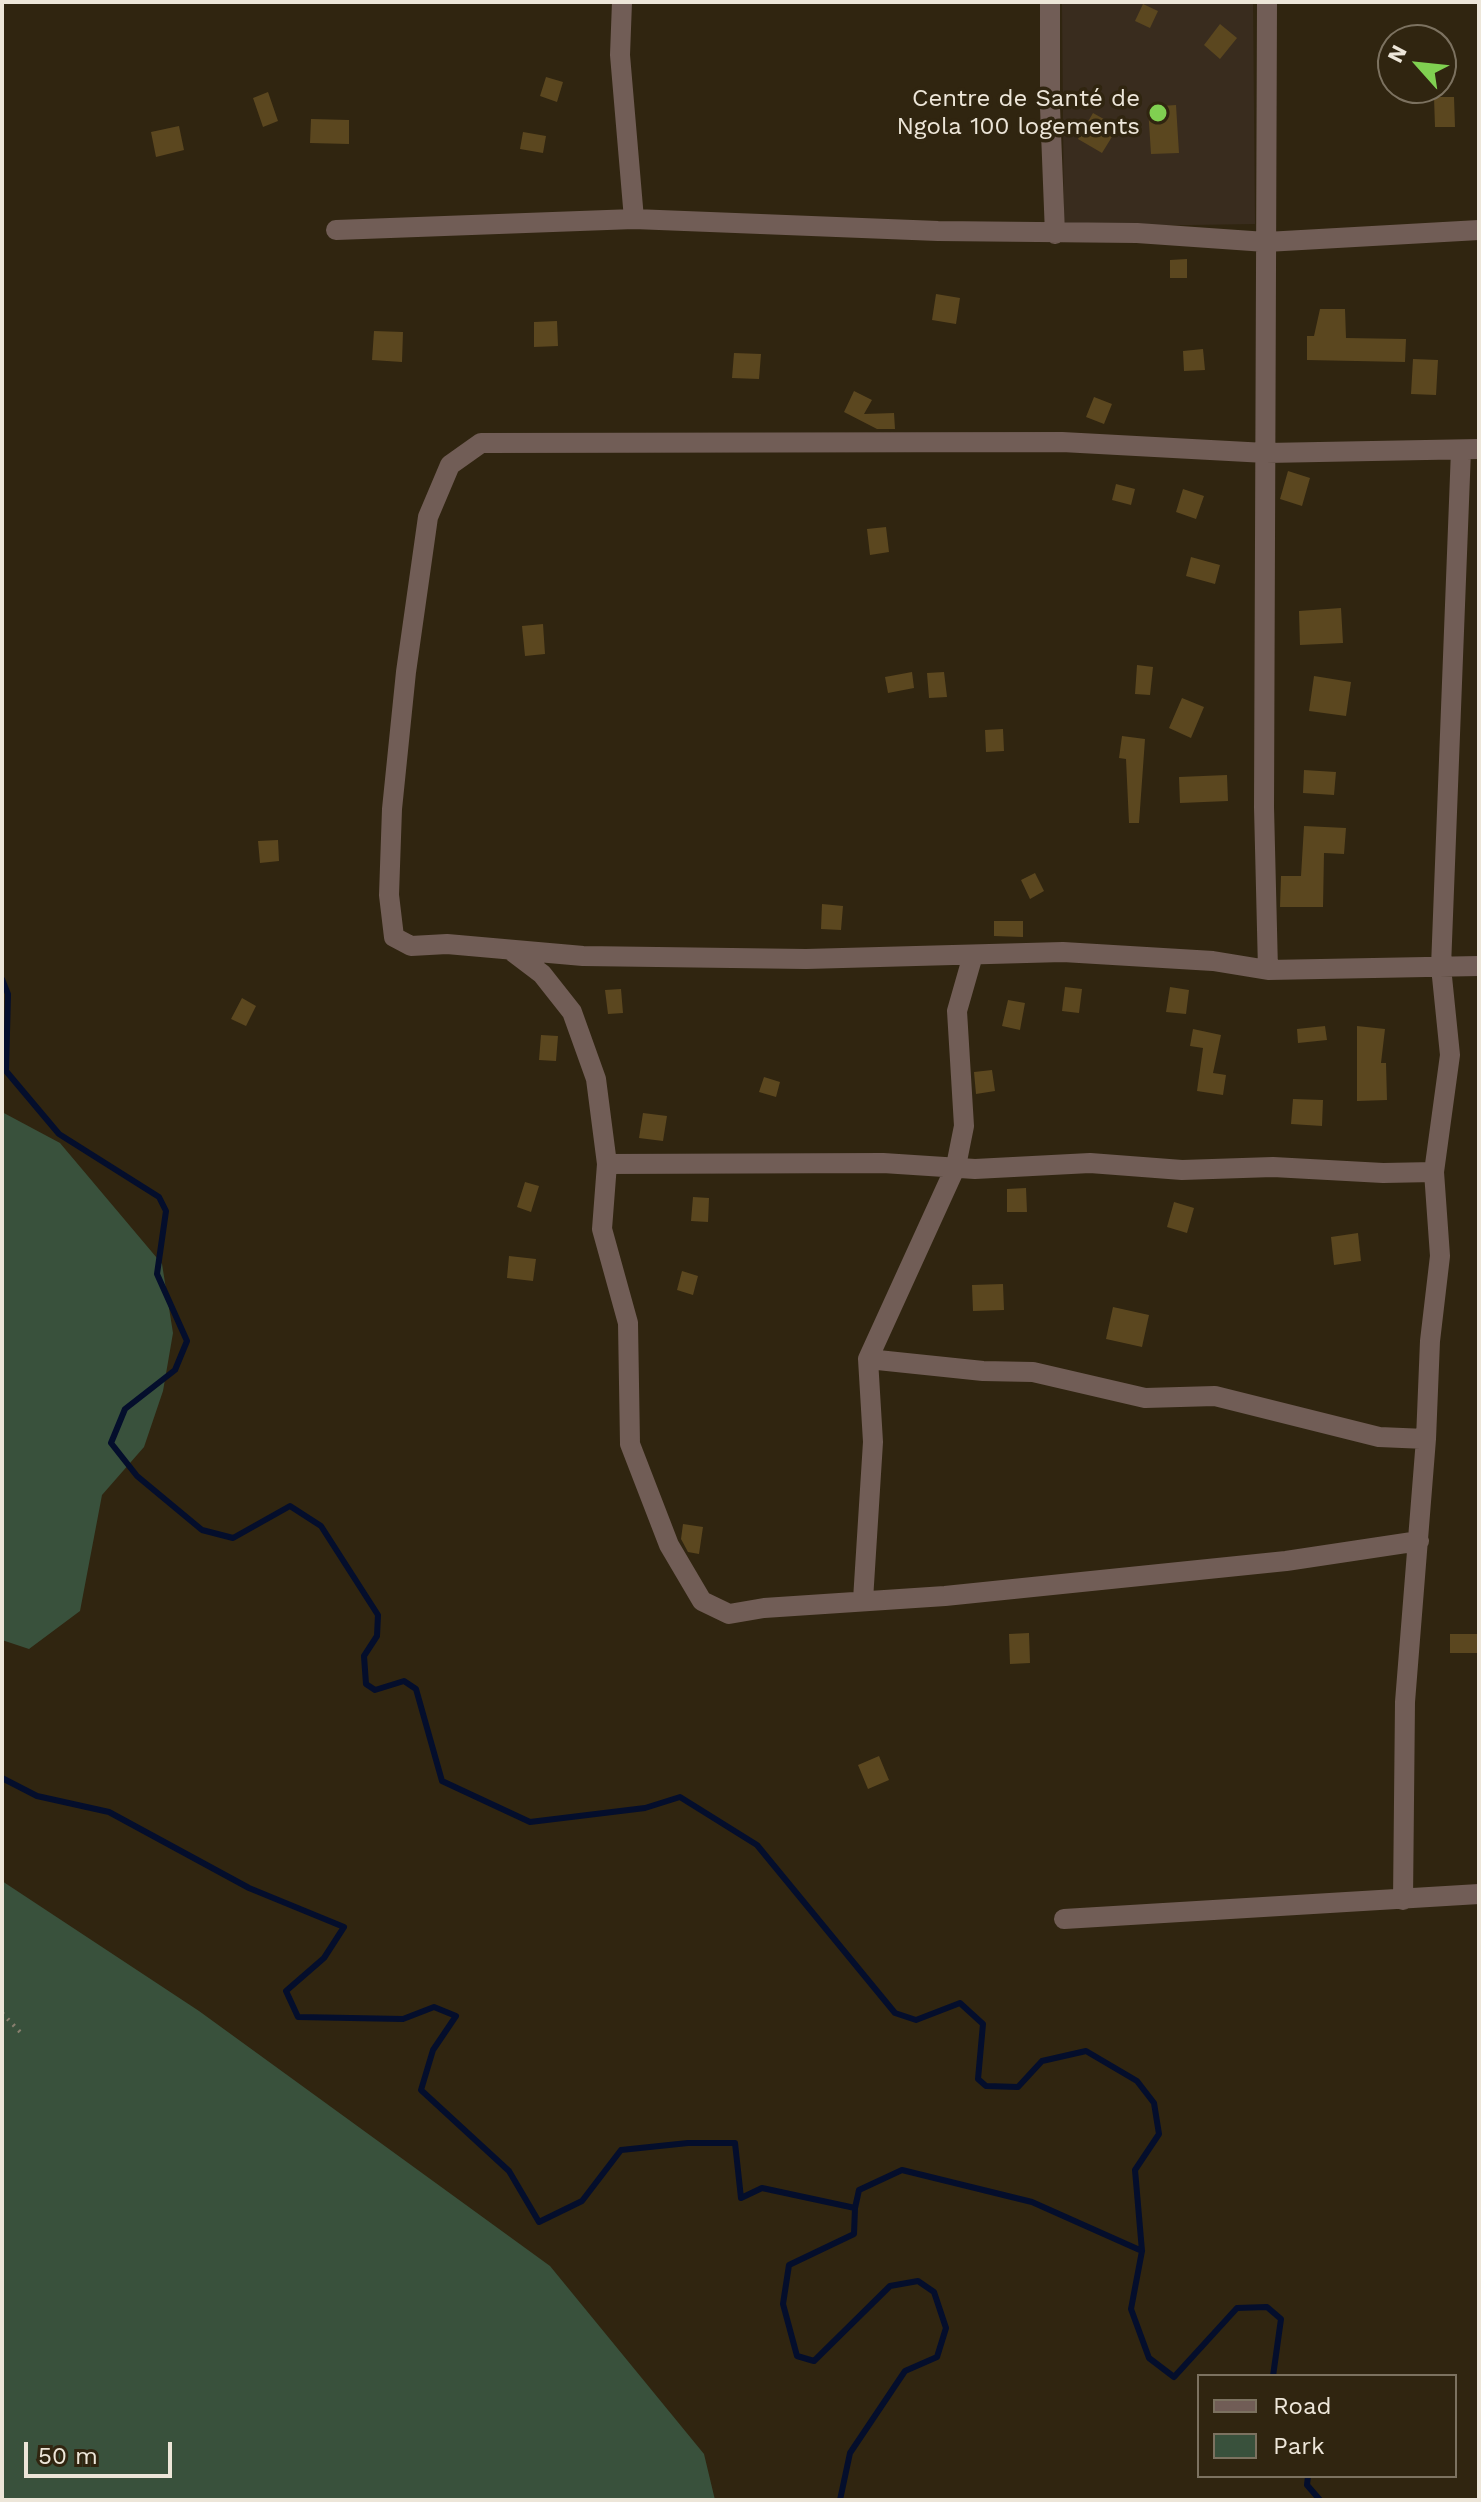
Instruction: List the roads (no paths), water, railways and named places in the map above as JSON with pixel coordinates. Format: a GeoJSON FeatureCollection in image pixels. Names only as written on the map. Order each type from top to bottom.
{"type":"FeatureCollection","features":[{"type":"Feature","properties":{"kind":"street"},"geometry":{"type":"LineString","coordinates":[[622,2],[620,55],[634,219]]}},
{"type":"Feature","properties":{"kind":"street"},"geometry":{"type":"LineString","coordinates":[[1050,2],[1055,234]]}},
{"type":"Feature","properties":{"kind":"street"},"geometry":{"type":"LineString","coordinates":[[1267,2],[1264,807],[1268,970]]}},
{"type":"Feature","properties":{"kind":"street"},"geometry":{"type":"LineString","coordinates":[[336,230],[634,219],[1055,234],[1137,233],[1266,242],[1479,230]]}},
{"type":"Feature","properties":{"kind":"street"},"geometry":{"type":"LineString","coordinates":[[1403,1900],[1405,1702],[1419,1541],[1430,1341],[1440,1256],[1434,1172],[1450,1055],[1441,967],[1470,450],[1266,453],[1062,442],[481,443],[450,465],[428,517],[404,687],[392,809],[389,895],[394,937],[411,946],[447,944],[513,952],[806,959],[1063,952],[1213,961],[1268,970],[1441,967],[1479,966]]}},
{"type":"Feature","properties":{"kind":"street"},"geometry":{"type":"LineString","coordinates":[[513,952],[542,974],[572,1012],[596,1079],[607,1164],[602,1229],[628,1323],[630,1444],[669,1545],[684,1576],[702,1601],[729,1614],[863,1600],[945,1596],[1272,1563],[1419,1541]]}},
{"type":"Feature","properties":{"kind":"street"},"geometry":{"type":"LineString","coordinates":[[863,1600],[873,1442],[868,1359],[956,1166],[964,1126],[957,1011],[973,955]]}},
{"type":"Feature","properties":{"kind":"street"},"geometry":{"type":"LineString","coordinates":[[607,1164],[787,1162],[975,1169],[1090,1163],[1182,1170],[1273,1167],[1383,1173],[1434,1172]]}},
{"type":"Feature","properties":{"kind":"street"},"geometry":{"type":"LineString","coordinates":[[868,1359],[983,1371],[1033,1372],[1145,1398],[1215,1396],[1379,1437],[1426,1439]]}},
{"type":"Feature","properties":{"kind":"street"},"geometry":{"type":"LineString","coordinates":[[1064,1919],[1479,1894]]}},
{"type":"Feature","properties":{"kind":"waterway"},"geometry":{"type":"LineString","coordinates":[[2,979],[8,994],[6,1071],[59,1134],[159,1197],[166,1211],[157,1274],[187,1341],[175,1370],[125,1409],[111,1443],[137,1476],[202,1530],[233,1538],[290,1506],[321,1526],[378,1615],[377,1636],[364,1656],[366,1684],[375,1690],[404,1681],[416,1689],[442,1781],[530,1822],[645,1808],[680,1797],[757,1845],[895,2013],[916,2020],[960,2003],[983,2024],[978,2079],[986,2086],[1018,2087],[1042,2061],[1086,2051],[1137,2081],[1154,2103],[1159,2134],[1135,2170],[1142,2251],[1131,2309],[1149,2358],[1174,2377],[1237,2308],[1267,2307],[1281,2319],[1273,2374]]}},
{"type":"Feature","properties":{"kind":"waterway"},"geometry":{"type":"LineString","coordinates":[[2,1778],[37,1796],[109,1812],[249,1888],[344,1927],[324,1958],[286,1991],[298,2017],[403,2019],[434,2007],[456,2016],[433,2050],[421,2090],[509,2171],[539,2222],[582,2201],[621,2150],[688,2143],[735,2143],[741,2198],[762,2188],[855,2208],[854,2234],[789,2265],[783,2304],[797,2356],[814,2361],[890,2286],[918,2281],[934,2292],[946,2328],[937,2357],[905,2371],[850,2453],[840,2500]]}},
{"type":"Feature","properties":{"kind":"waterway"},"geometry":{"type":"LineString","coordinates":[[855,2208],[859,2190],[902,2170],[1032,2202],[1142,2251]]}},
{"type":"Feature","properties":{"kind":"waterway"},"geometry":{"type":"LineString","coordinates":[[1308,2478],[1307,2485],[1320,2500]]}},
{"type":"Feature","properties":{"kind":"place","name":"Centre de Santé de Ngola 100 logements"},"geometry":{"type":"Point","coordinates":[1158,113]}}]}
